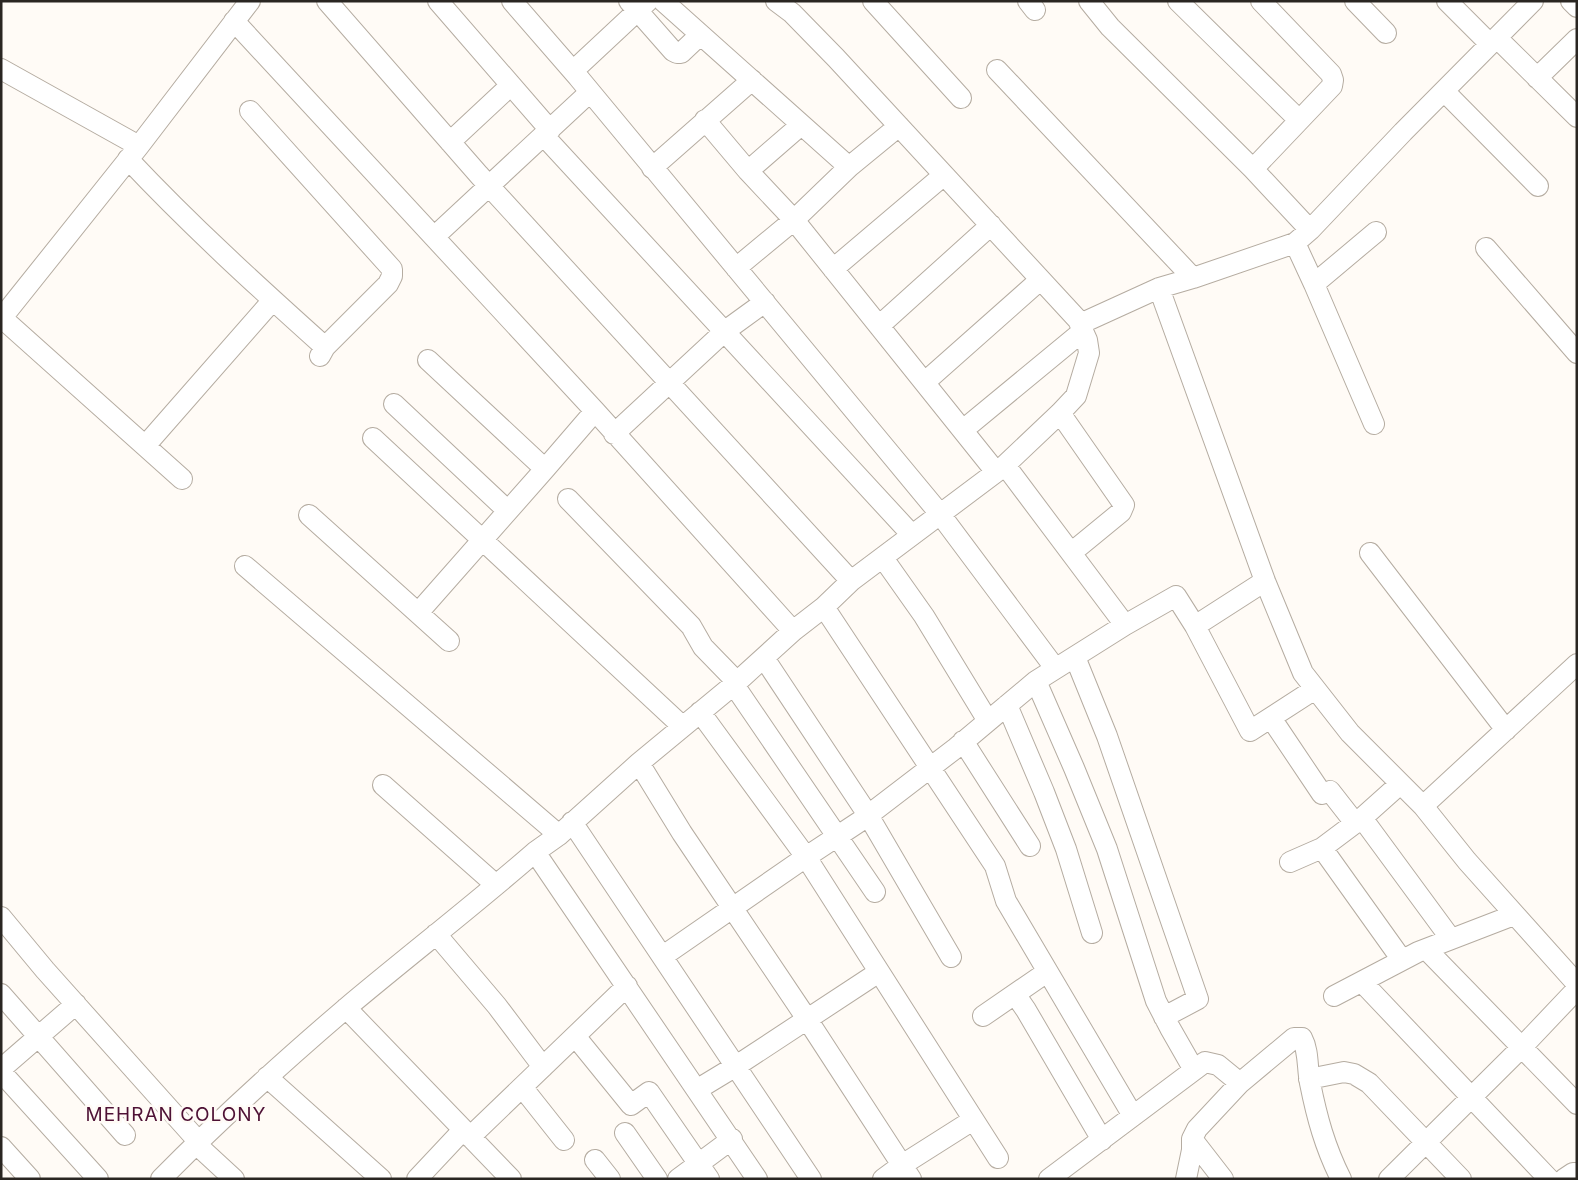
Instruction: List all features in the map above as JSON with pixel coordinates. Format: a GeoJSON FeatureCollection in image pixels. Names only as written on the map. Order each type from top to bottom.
{"type":"FeatureCollection","features":[{"type":"Feature","properties":{"kind":"street"},"geometry":{"type":"LineString","coordinates":[[182,479],[1,319],[133,153],[250,1]]}},
{"type":"Feature","properties":{"kind":"street"},"geometry":{"type":"LineString","coordinates":[[327,1],[489,186],[851,581]]}},
{"type":"Feature","properties":{"kind":"street"},"geometry":{"type":"LineString","coordinates":[[438,1],[547,133],[912,536]]}},
{"type":"Feature","properties":{"kind":"street"},"geometry":{"type":"LineString","coordinates":[[512,1],[573,71],[940,514],[1055,668]]}},
{"type":"Feature","properties":{"kind":"street"},"geometry":{"type":"LineString","coordinates":[[663,1],[849,167]]}},
{"type":"Feature","properties":{"kind":"street"},"geometry":{"type":"LineString","coordinates":[[873,1],[961,98]]}},
{"type":"Feature","properties":{"kind":"street"},"geometry":{"type":"LineString","coordinates":[[1089,1],[1110,27],[1253,169],[1310,230]]}},
{"type":"Feature","properties":{"kind":"street"},"geometry":{"type":"LineString","coordinates":[[1178,1],[1299,120]]}},
{"type":"Feature","properties":{"kind":"street"},"geometry":{"type":"LineString","coordinates":[[1253,169],[1332,86],[1333,80],[1331,74],[1261,1]]}},
{"type":"Feature","properties":{"kind":"street"},"geometry":{"type":"LineString","coordinates":[[1355,1],[1386,33]]}},
{"type":"Feature","properties":{"kind":"street"},"geometry":{"type":"LineString","coordinates":[[1447,1],[1537,78],[1577,117]]}},
{"type":"Feature","properties":{"kind":"street"},"geometry":{"type":"LineString","coordinates":[[963,430],[1082,328],[1158,288],[1193,278],[1294,243],[1310,230],[1533,1]]}},
{"type":"Feature","properties":{"kind":"street"},"geometry":{"type":"LineString","coordinates":[[1571,1],[1577,7]]}},
{"type":"Feature","properties":{"kind":"street"},"geometry":{"type":"LineString","coordinates":[[573,71],[638,4],[673,51],[681,52],[700,35]]}},
{"type":"Feature","properties":{"kind":"street"},"geometry":{"type":"LineString","coordinates":[[161,1179],[197,1142],[267,1077],[346,1008],[565,828],[638,762],[736,684],[851,581],[1001,469],[1076,396],[1089,353],[1087,340],[1078,320],[899,126],[791,5]]}},
{"type":"Feature","properties":{"kind":"street"},"geometry":{"type":"LineString","coordinates":[[234,21],[594,411],[793,631]]}},
{"type":"Feature","properties":{"kind":"street"},"geometry":{"type":"LineString","coordinates":[[1537,78],[1577,39]]}},
{"type":"Feature","properties":{"kind":"street"},"geometry":{"type":"LineString","coordinates":[[1,69],[133,153],[149,182],[273,300],[322,351],[388,284],[392,276],[392,269],[250,110]]}},
{"type":"Feature","properties":{"kind":"street"},"geometry":{"type":"LineString","coordinates":[[997,70],[1193,278]]}},
{"type":"Feature","properties":{"kind":"street"},"geometry":{"type":"LineString","coordinates":[[652,168],[752,80]]}},
{"type":"Feature","properties":{"kind":"street"},"geometry":{"type":"LineString","coordinates":[[450,142],[510,86]]}},
{"type":"Feature","properties":{"kind":"street"},"geometry":{"type":"LineString","coordinates":[[1444,91],[1538,186]]}},
{"type":"Feature","properties":{"kind":"street"},"geometry":{"type":"LineString","coordinates":[[434,237],[590,92]]}},
{"type":"Feature","properties":{"kind":"street"},"geometry":{"type":"LineString","coordinates":[[705,120],[748,171],[794,220],[963,430],[1001,469],[1071,553],[1125,625]]}},
{"type":"Feature","properties":{"kind":"street"},"geometry":{"type":"LineString","coordinates":[[748,171],[801,125]]}},
{"type":"Feature","properties":{"kind":"street"},"geometry":{"type":"LineString","coordinates":[[736,268],[794,220],[849,167],[899,126]]}},
{"type":"Feature","properties":{"kind":"street"},"geometry":{"type":"LineString","coordinates":[[833,269],[944,175]]}},
{"type":"Feature","properties":{"kind":"street"},"geometry":{"type":"LineString","coordinates":[[879,326],[991,225]]}},
{"type":"Feature","properties":{"kind":"street"},"geometry":{"type":"LineString","coordinates":[[1314,284],[1376,232]]}},
{"type":"Feature","properties":{"kind":"street"},"geometry":{"type":"LineString","coordinates":[[1294,243],[1314,284],[1374,424]]}},
{"type":"Feature","properties":{"kind":"street"},"geometry":{"type":"LineString","coordinates":[[1486,248],[1577,353]]}},
{"type":"Feature","properties":{"kind":"street"},"geometry":{"type":"LineString","coordinates":[[925,382],[1040,280]]}},
{"type":"Feature","properties":{"kind":"street"},"geometry":{"type":"LineString","coordinates":[[1158,288],[1265,581],[1303,673],[1350,733],[1423,806],[1466,861],[1577,984]]}},
{"type":"Feature","properties":{"kind":"street"},"geometry":{"type":"LineString","coordinates":[[145,446],[273,300]]}},
{"type":"Feature","properties":{"kind":"street"},"geometry":{"type":"LineString","coordinates":[[614,434],[725,331],[765,302]]}},
{"type":"Feature","properties":{"kind":"street"},"geometry":{"type":"LineString","coordinates":[[428,360],[545,469]]}},
{"type":"Feature","properties":{"kind":"street"},"geometry":{"type":"LineString","coordinates":[[394,404],[508,511]]}},
{"type":"Feature","properties":{"kind":"street"},"geometry":{"type":"LineString","coordinates":[[418,613],[594,411]]}},
{"type":"Feature","properties":{"kind":"street"},"geometry":{"type":"LineString","coordinates":[[1060,413],[1124,505],[1121,512],[1071,553]]}},
{"type":"Feature","properties":{"kind":"street"},"geometry":{"type":"LineString","coordinates":[[373,438],[682,726]]}},
{"type":"Feature","properties":{"kind":"street"},"geometry":{"type":"LineString","coordinates":[[568,499],[691,626],[703,647],[736,684],[875,892]]}},
{"type":"Feature","properties":{"kind":"street"},"geometry":{"type":"LineString","coordinates":[[310,515],[449,641]]}},
{"type":"Feature","properties":{"kind":"street"},"geometry":{"type":"LineString","coordinates":[[1370,553],[1506,730]]}},
{"type":"Feature","properties":{"kind":"street"},"geometry":{"type":"LineString","coordinates":[[883,558],[924,616],[988,721]]}},
{"type":"Feature","properties":{"kind":"street"},"geometry":{"type":"LineString","coordinates":[[245,566],[565,828],[663,956],[811,1179]]}},
{"type":"Feature","properties":{"kind":"street"},"geometry":{"type":"LineString","coordinates":[[1194,626],[1265,581]]}},
{"type":"Feature","properties":{"kind":"street"},"geometry":{"type":"LineString","coordinates":[[663,956],[868,815],[963,742],[1036,681],[1125,625],[1176,596],[1250,731],[1315,689]]}},
{"type":"Feature","properties":{"kind":"street"},"geometry":{"type":"LineString","coordinates":[[824,607],[995,866],[1006,900],[1132,1116]]}},
{"type":"Feature","properties":{"kind":"street"},"geometry":{"type":"LineString","coordinates":[[1075,657],[1108,736],[1198,1000],[1164,1017]]}},
{"type":"Feature","properties":{"kind":"street"},"geometry":{"type":"LineString","coordinates":[[764,658],[868,815],[951,957]]}},
{"type":"Feature","properties":{"kind":"street"},"geometry":{"type":"LineString","coordinates":[[1423,806],[1577,664]]}},
{"type":"Feature","properties":{"kind":"street"},"geometry":{"type":"LineString","coordinates":[[1036,681],[1107,849],[1156,1000],[1194,1070]]}},
{"type":"Feature","properties":{"kind":"street"},"geometry":{"type":"LineString","coordinates":[[1007,705],[1066,849],[1092,933]]}},
{"type":"Feature","properties":{"kind":"street"},"geometry":{"type":"LineString","coordinates":[[700,712],[806,857],[998,1158]]}},
{"type":"Feature","properties":{"kind":"street"},"geometry":{"type":"LineString","coordinates":[[1271,718],[1322,794],[1330,791],[1359,820],[1451,939]]}},
{"type":"Feature","properties":{"kind":"street"},"geometry":{"type":"LineString","coordinates":[[963,742],[1030,846]]}},
{"type":"Feature","properties":{"kind":"street"},"geometry":{"type":"LineString","coordinates":[[638,762],[731,908],[807,1019],[907,1172]]}},
{"type":"Feature","properties":{"kind":"street"},"geometry":{"type":"LineString","coordinates":[[1290,862],[1322,848],[1359,820],[1400,784]]}},
{"type":"Feature","properties":{"kind":"street"},"geometry":{"type":"LineString","coordinates":[[384,785],[496,885]]}},
{"type":"Feature","properties":{"kind":"street"},"geometry":{"type":"LineString","coordinates":[[1322,848],[1402,960]]}},
{"type":"Feature","properties":{"kind":"street"},"geometry":{"type":"LineString","coordinates":[[535,852],[732,1139],[757,1179]]}},
{"type":"Feature","properties":{"kind":"street"},"geometry":{"type":"LineString","coordinates":[[1334,996],[1426,949],[1514,915]]}},
{"type":"Feature","properties":{"kind":"street"},"geometry":{"type":"LineString","coordinates":[[1,917],[197,1142],[234,1179]]}},
{"type":"Feature","properties":{"kind":"street"},"geometry":{"type":"LineString","coordinates":[[436,934],[497,1006],[543,1067]]}},
{"type":"Feature","properties":{"kind":"street"},"geometry":{"type":"LineString","coordinates":[[1426,949],[1577,1104]]}},
{"type":"Feature","properties":{"kind":"street"},"geometry":{"type":"LineString","coordinates":[[698,1089],[879,972]]}},
{"type":"Feature","properties":{"kind":"street"},"geometry":{"type":"LineString","coordinates":[[983,1016],[1047,972]]}},
{"type":"Feature","properties":{"kind":"street"},"geometry":{"type":"LineString","coordinates":[[1362,982],[1549,1179]]}},
{"type":"Feature","properties":{"kind":"street"},"geometry":{"type":"LineString","coordinates":[[417,1179],[522,1087],[627,986]]}},
{"type":"Feature","properties":{"kind":"street"},"geometry":{"type":"LineString","coordinates":[[1389,1179],[1522,1047],[1577,989]]}},
{"type":"Feature","properties":{"kind":"street"},"geometry":{"type":"LineString","coordinates":[[1,994],[125,1135]]}},
{"type":"Feature","properties":{"kind":"street"},"geometry":{"type":"LineString","coordinates":[[1015,994],[1102,1140]]}},
{"type":"Feature","properties":{"kind":"street"},"geometry":{"type":"LineString","coordinates":[[76,1004],[1,1070],[98,1179]]}},
{"type":"Feature","properties":{"kind":"street"},"geometry":{"type":"LineString","coordinates":[[346,1008],[511,1179]]}},
{"type":"Feature","properties":{"kind":"street"},"geometry":{"type":"LineString","coordinates":[[575,1036],[631,1105],[649,1092],[704,1171]]}},
{"type":"Feature","properties":{"kind":"street"},"geometry":{"type":"LineString","coordinates":[[1186,1179],[1192,1150],[1192,1139],[1197,1129],[1240,1084],[1294,1038],[1298,1037],[1302,1038],[1305,1045],[1309,1079],[1325,1144],[1341,1179]]}},
{"type":"Feature","properties":{"kind":"street"},"geometry":{"type":"LineString","coordinates":[[1049,1179],[1205,1062],[1218,1065],[1240,1084]]}},
{"type":"Feature","properties":{"kind":"street"},"geometry":{"type":"LineString","coordinates":[[1309,1079],[1344,1072],[1354,1074],[1369,1083],[1461,1179]]}},
{"type":"Feature","properties":{"kind":"street"},"geometry":{"type":"LineString","coordinates":[[267,1077],[381,1179]]}},
{"type":"Feature","properties":{"kind":"street"},"geometry":{"type":"LineString","coordinates":[[522,1087],[564,1140]]}},
{"type":"Feature","properties":{"kind":"street"},"geometry":{"type":"LineString","coordinates":[[883,1179],[907,1172],[973,1120]]}},
{"type":"Feature","properties":{"kind":"street"},"geometry":{"type":"LineString","coordinates":[[625,1133],[657,1179]]}},
{"type":"Feature","properties":{"kind":"street"},"geometry":{"type":"LineString","coordinates":[[678,1179],[704,1171],[732,1139]]}},
{"type":"Feature","properties":{"kind":"street"},"geometry":{"type":"LineString","coordinates":[[1192,1139],[1224,1179]]}},
{"type":"Feature","properties":{"kind":"street"},"geometry":{"type":"LineString","coordinates":[[1,1147],[30,1179]]}},
{"type":"Feature","properties":{"kind":"street"},"geometry":{"type":"LineString","coordinates":[[595,1160],[610,1179]]}},
{"type":"Feature","properties":{"kind":"street"},"geometry":{"type":"LineString","coordinates":[[1564,1179],[1573,1173],[1577,1173]]}},
{"type":"Feature","properties":{"kind":"district","name":"MEHRAN COLONY"},"geometry":{"type":"Point","coordinates":[176,1114]}}]}
